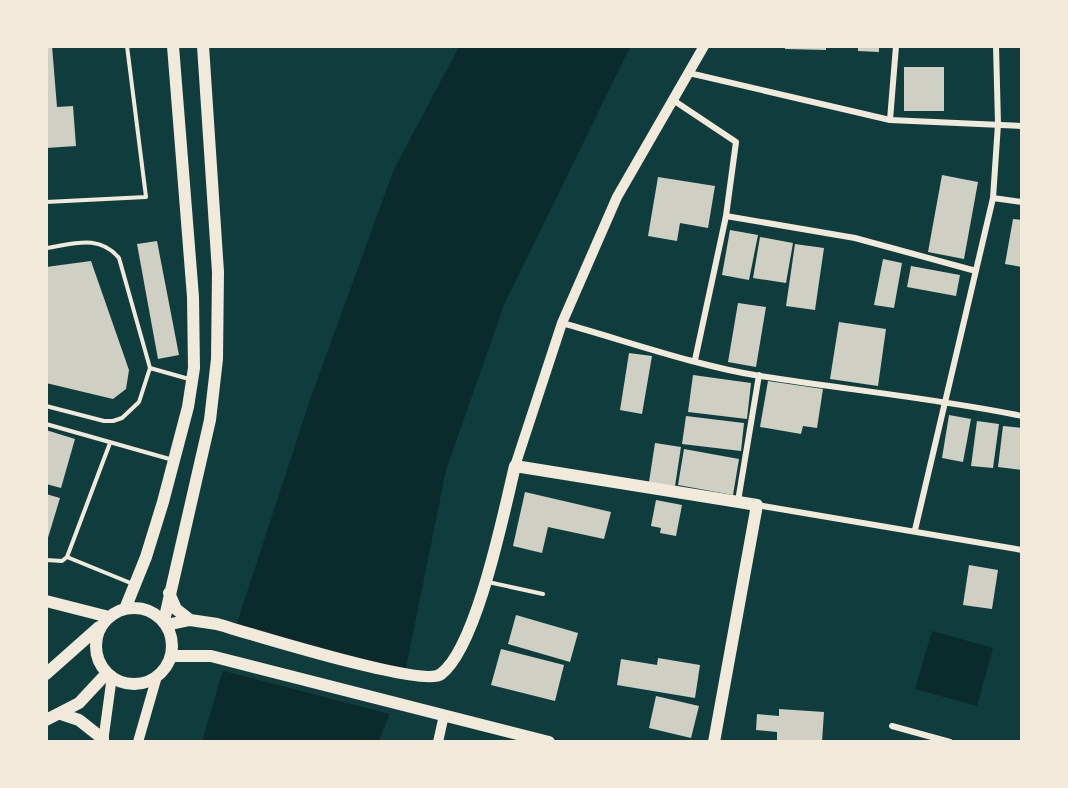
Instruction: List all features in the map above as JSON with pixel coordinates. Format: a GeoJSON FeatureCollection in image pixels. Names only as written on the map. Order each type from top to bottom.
{"type":"FeatureCollection","features":[{"type":"Feature","properties":{"kind":"main road"},"geometry":{"type":"LineString","coordinates":[[125,609],[156,528],[192,380],[193,297],[173,46]]}},
{"type":"Feature","properties":{"kind":"main road"},"geometry":{"type":"LineString","coordinates":[[106,620],[99,631],[96,648],[109,675],[134,684],[157,676],[171,656],[172,640],[165,623],[169,593],[210,420],[217,359],[218,272],[203,46]]}},
{"type":"Feature","properties":{"kind":"main road"},"geometry":{"type":"LineString","coordinates":[[46,674],[106,620],[125,609],[146,609],[165,623],[190,620],[217,624],[394,673],[435,677],[441,674],[458,652],[488,581],[515,466],[757,505],[714,741]]}},
{"type":"Feature","properties":{"kind":"main road"},"geometry":{"type":"LineString","coordinates":[[169,593],[177,609],[190,620]]}},
{"type":"Feature","properties":{"kind":"main road"},"geometry":{"type":"LineString","coordinates":[[46,601],[106,620]]}},
{"type":"Feature","properties":{"kind":"main road"},"geometry":{"type":"LineString","coordinates":[[171,656],[217,658],[408,708],[549,741]]}},
{"type":"Feature","properties":{"kind":"main road"},"geometry":{"type":"LineString","coordinates":[[46,720],[62,714],[79,703],[109,675]]}},
{"type":"Feature","properties":{"kind":"main road"},"geometry":{"type":"LineString","coordinates":[[62,714],[79,720],[103,740]]}},
{"type":"Feature","properties":{"kind":"street"},"geometry":{"type":"LineString","coordinates":[[515,466],[562,323],[616,197],[704,46]]}},
{"type":"Feature","properties":{"kind":"street"},"geometry":{"type":"LineString","coordinates":[[890,120],[896,46]]}},
{"type":"Feature","properties":{"kind":"street"},"geometry":{"type":"LineString","coordinates":[[915,530],[993,198],[998,124],[996,46]]}},
{"type":"Feature","properties":{"kind":"street"},"geometry":{"type":"LineString","coordinates":[[689,73],[890,120],[1022,126]]}},
{"type":"Feature","properties":{"kind":"street"},"geometry":{"type":"LineString","coordinates":[[673,100],[736,142],[726,216],[695,360]]}},
{"type":"Feature","properties":{"kind":"street"},"geometry":{"type":"LineString","coordinates":[[993,198],[1022,202]]}},
{"type":"Feature","properties":{"kind":"street"},"geometry":{"type":"LineString","coordinates":[[726,216],[855,238],[976,272]]}},
{"type":"Feature","properties":{"kind":"street"},"geometry":{"type":"LineString","coordinates":[[562,323],[695,360],[759,375],[947,400],[1022,416]]}},
{"type":"Feature","properties":{"kind":"street"},"geometry":{"type":"LineString","coordinates":[[738,502],[759,375]]}},
{"type":"Feature","properties":{"kind":"street"},"geometry":{"type":"LineString","coordinates":[[757,505],[915,530],[1022,550]]}},
{"type":"Feature","properties":{"kind":"street"},"geometry":{"type":"LineString","coordinates":[[103,740],[109,675]]}},
{"type":"Feature","properties":{"kind":"street"},"geometry":{"type":"LineString","coordinates":[[138,741],[157,676]]}},
{"type":"Feature","properties":{"kind":"street"},"geometry":{"type":"LineString","coordinates":[[438,741],[444,715]]}},
{"type":"Feature","properties":{"kind":"street"},"geometry":{"type":"LineString","coordinates":[[892,726],[950,741]]}},
{"type":"Feature","properties":{"kind":"lane"},"geometry":{"type":"LineString","coordinates":[[46,202],[146,197],[127,46]]}},
{"type":"Feature","properties":{"kind":"lane"},"geometry":{"type":"LineString","coordinates":[[46,248],[93,241],[112,249],[119,258],[150,368],[139,402],[122,418],[104,421],[46,406]]}},
{"type":"Feature","properties":{"kind":"lane"},"geometry":{"type":"LineString","coordinates":[[150,368],[192,380]]}},
{"type":"Feature","properties":{"kind":"lane"},"geometry":{"type":"LineString","coordinates":[[46,424],[174,460]]}},
{"type":"Feature","properties":{"kind":"lane"},"geometry":{"type":"LineString","coordinates":[[46,560],[62,561],[67,557],[110,442]]}},
{"type":"Feature","properties":{"kind":"lane"},"geometry":{"type":"LineString","coordinates":[[67,557],[136,585]]}},
{"type":"Feature","properties":{"kind":"lane"},"geometry":{"type":"LineString","coordinates":[[488,581],[543,594]]}},
{"type":"Feature","properties":{"kind":"water"},"geometry":{"type":"Polygon","coordinates":[[[459,47],[630,47],[504,305],[446,470],[404,678],[379,741],[202,742],[234,632],[311,397],[394,169],[459,47]]]}},
{"type":"Feature","properties":{"kind":"water"},"geometry":{"type":"Polygon","coordinates":[[[932,631],[993,648],[977,706],[915,689],[932,631]]]}},
{"type":"Feature","properties":{"kind":"pier"},"geometry":{"type":"Polygon","coordinates":[[[230,634],[407,679],[393,715],[220,670],[230,634]]]}},
{"type":"Feature","properties":{"kind":"building"},"geometry":{"type":"Polygon","coordinates":[[[46,46],[52,46],[57,107],[73,106],[76,146],[46,148],[46,46]]]}},
{"type":"Feature","properties":{"kind":"building"},"geometry":{"type":"Polygon","coordinates":[[[785,46],[826,46],[826,50],[785,49],[785,46]]]}},
{"type":"Feature","properties":{"kind":"building"},"geometry":{"type":"Polygon","coordinates":[[[858,46],[879,46],[879,52],[858,51],[858,46]]]}},
{"type":"Feature","properties":{"kind":"building"},"geometry":{"type":"Polygon","coordinates":[[[904,67],[944,67],[944,111],[904,111],[904,67]]]}},
{"type":"Feature","properties":{"kind":"building"},"geometry":{"type":"Polygon","coordinates":[[[942,175],[978,182],[964,259],[928,252],[942,175]]]}},
{"type":"Feature","properties":{"kind":"building"},"geometry":{"type":"Polygon","coordinates":[[[658,177],[715,186],[708,228],[680,223],[677,241],[648,236],[658,177]]]}},
{"type":"Feature","properties":{"kind":"building"},"geometry":{"type":"Polygon","coordinates":[[[1013,219],[1022,220],[1022,267],[1005,264],[1013,219]]]}},
{"type":"Feature","properties":{"kind":"building"},"geometry":{"type":"Polygon","coordinates":[[[730,230],[758,235],[749,280],[722,275],[730,230]]]}},
{"type":"Feature","properties":{"kind":"building"},"geometry":{"type":"Polygon","coordinates":[[[760,237],[793,243],[786,283],[753,278],[760,237]]]}},
{"type":"Feature","properties":{"kind":"building"},"geometry":{"type":"Polygon","coordinates":[[[157,241],[179,355],[158,359],[137,244],[157,241]]]}},
{"type":"Feature","properties":{"kind":"building"},"geometry":{"type":"Polygon","coordinates":[[[795,244],[824,248],[815,310],[786,306],[795,244]]]}},
{"type":"Feature","properties":{"kind":"building"},"geometry":{"type":"Polygon","coordinates":[[[883,259],[902,263],[894,308],[874,305],[883,259]]]}},
{"type":"Feature","properties":{"kind":"building"},"geometry":{"type":"Polygon","coordinates":[[[91,261],[129,370],[126,389],[113,399],[46,383],[46,267],[91,261]]]}},
{"type":"Feature","properties":{"kind":"building"},"geometry":{"type":"Polygon","coordinates":[[[911,266],[960,275],[956,296],[907,287],[911,266]]]}},
{"type":"Feature","properties":{"kind":"building"},"geometry":{"type":"Polygon","coordinates":[[[738,303],[766,307],[756,367],[728,362],[738,303]]]}},
{"type":"Feature","properties":{"kind":"building"},"geometry":{"type":"Polygon","coordinates":[[[839,322],[886,329],[878,386],[830,379],[839,322]]]}},
{"type":"Feature","properties":{"kind":"building"},"geometry":{"type":"Polygon","coordinates":[[[629,353],[652,356],[642,414],[620,410],[629,353]]]}},
{"type":"Feature","properties":{"kind":"building"},"geometry":{"type":"Polygon","coordinates":[[[693,375],[751,383],[747,419],[688,412],[693,375]]]}},
{"type":"Feature","properties":{"kind":"building"},"geometry":{"type":"Polygon","coordinates":[[[768,381],[823,389],[817,428],[803,426],[801,434],[760,427],[768,381]]]}},
{"type":"Feature","properties":{"kind":"building"},"geometry":{"type":"Polygon","coordinates":[[[949,415],[971,419],[963,462],[942,458],[949,415]]]}},
{"type":"Feature","properties":{"kind":"building"},"geometry":{"type":"Polygon","coordinates":[[[686,416],[744,423],[741,451],[682,444],[686,416]]]}},
{"type":"Feature","properties":{"kind":"building"},"geometry":{"type":"Polygon","coordinates":[[[977,421],[999,424],[993,468],[971,466],[977,421]]]}},
{"type":"Feature","properties":{"kind":"building"},"geometry":{"type":"Polygon","coordinates":[[[1003,426],[1022,428],[1022,470],[998,467],[1003,426]]]}},
{"type":"Feature","properties":{"kind":"building"},"geometry":{"type":"Polygon","coordinates":[[[46,430],[75,439],[61,488],[46,484],[46,430]]]}},
{"type":"Feature","properties":{"kind":"building"},"geometry":{"type":"Polygon","coordinates":[[[655,443],[681,447],[675,486],[649,482],[655,443]]]}},
{"type":"Feature","properties":{"kind":"building"},"geometry":{"type":"Polygon","coordinates":[[[684,449],[739,459],[733,495],[678,485],[684,449]]]}},
{"type":"Feature","properties":{"kind":"building"},"geometry":{"type":"Polygon","coordinates":[[[525,492],[611,512],[604,539],[548,527],[542,553],[513,546],[525,492]]]}},
{"type":"Feature","properties":{"kind":"building"},"geometry":{"type":"Polygon","coordinates":[[[46,494],[60,498],[47,541],[46,541],[46,494]]]}},
{"type":"Feature","properties":{"kind":"building"},"geometry":{"type":"Polygon","coordinates":[[[656,500],[682,505],[676,536],[660,533],[661,528],[651,526],[656,500]]]}},
{"type":"Feature","properties":{"kind":"building"},"geometry":{"type":"Polygon","coordinates":[[[969,565],[998,570],[992,609],[963,605],[969,565]]]}},
{"type":"Feature","properties":{"kind":"building"},"geometry":{"type":"Polygon","coordinates":[[[516,615],[578,633],[570,662],[508,644],[516,615]]]}},
{"type":"Feature","properties":{"kind":"building"},"geometry":{"type":"Polygon","coordinates":[[[501,649],[564,665],[555,701],[491,685],[501,649]]]}},
{"type":"Feature","properties":{"kind":"building"},"geometry":{"type":"Polygon","coordinates":[[[658,658],[700,665],[695,698],[617,685],[621,659],[657,665],[658,658]]]}},
{"type":"Feature","properties":{"kind":"building"},"geometry":{"type":"Polygon","coordinates":[[[656,696],[699,706],[691,738],[649,728],[656,696]]]}},
{"type":"Feature","properties":{"kind":"building"},"geometry":{"type":"Polygon","coordinates":[[[779,709],[824,712],[822,742],[777,740],[777,732],[756,730],[757,714],[779,716],[779,709]]]}}]}
